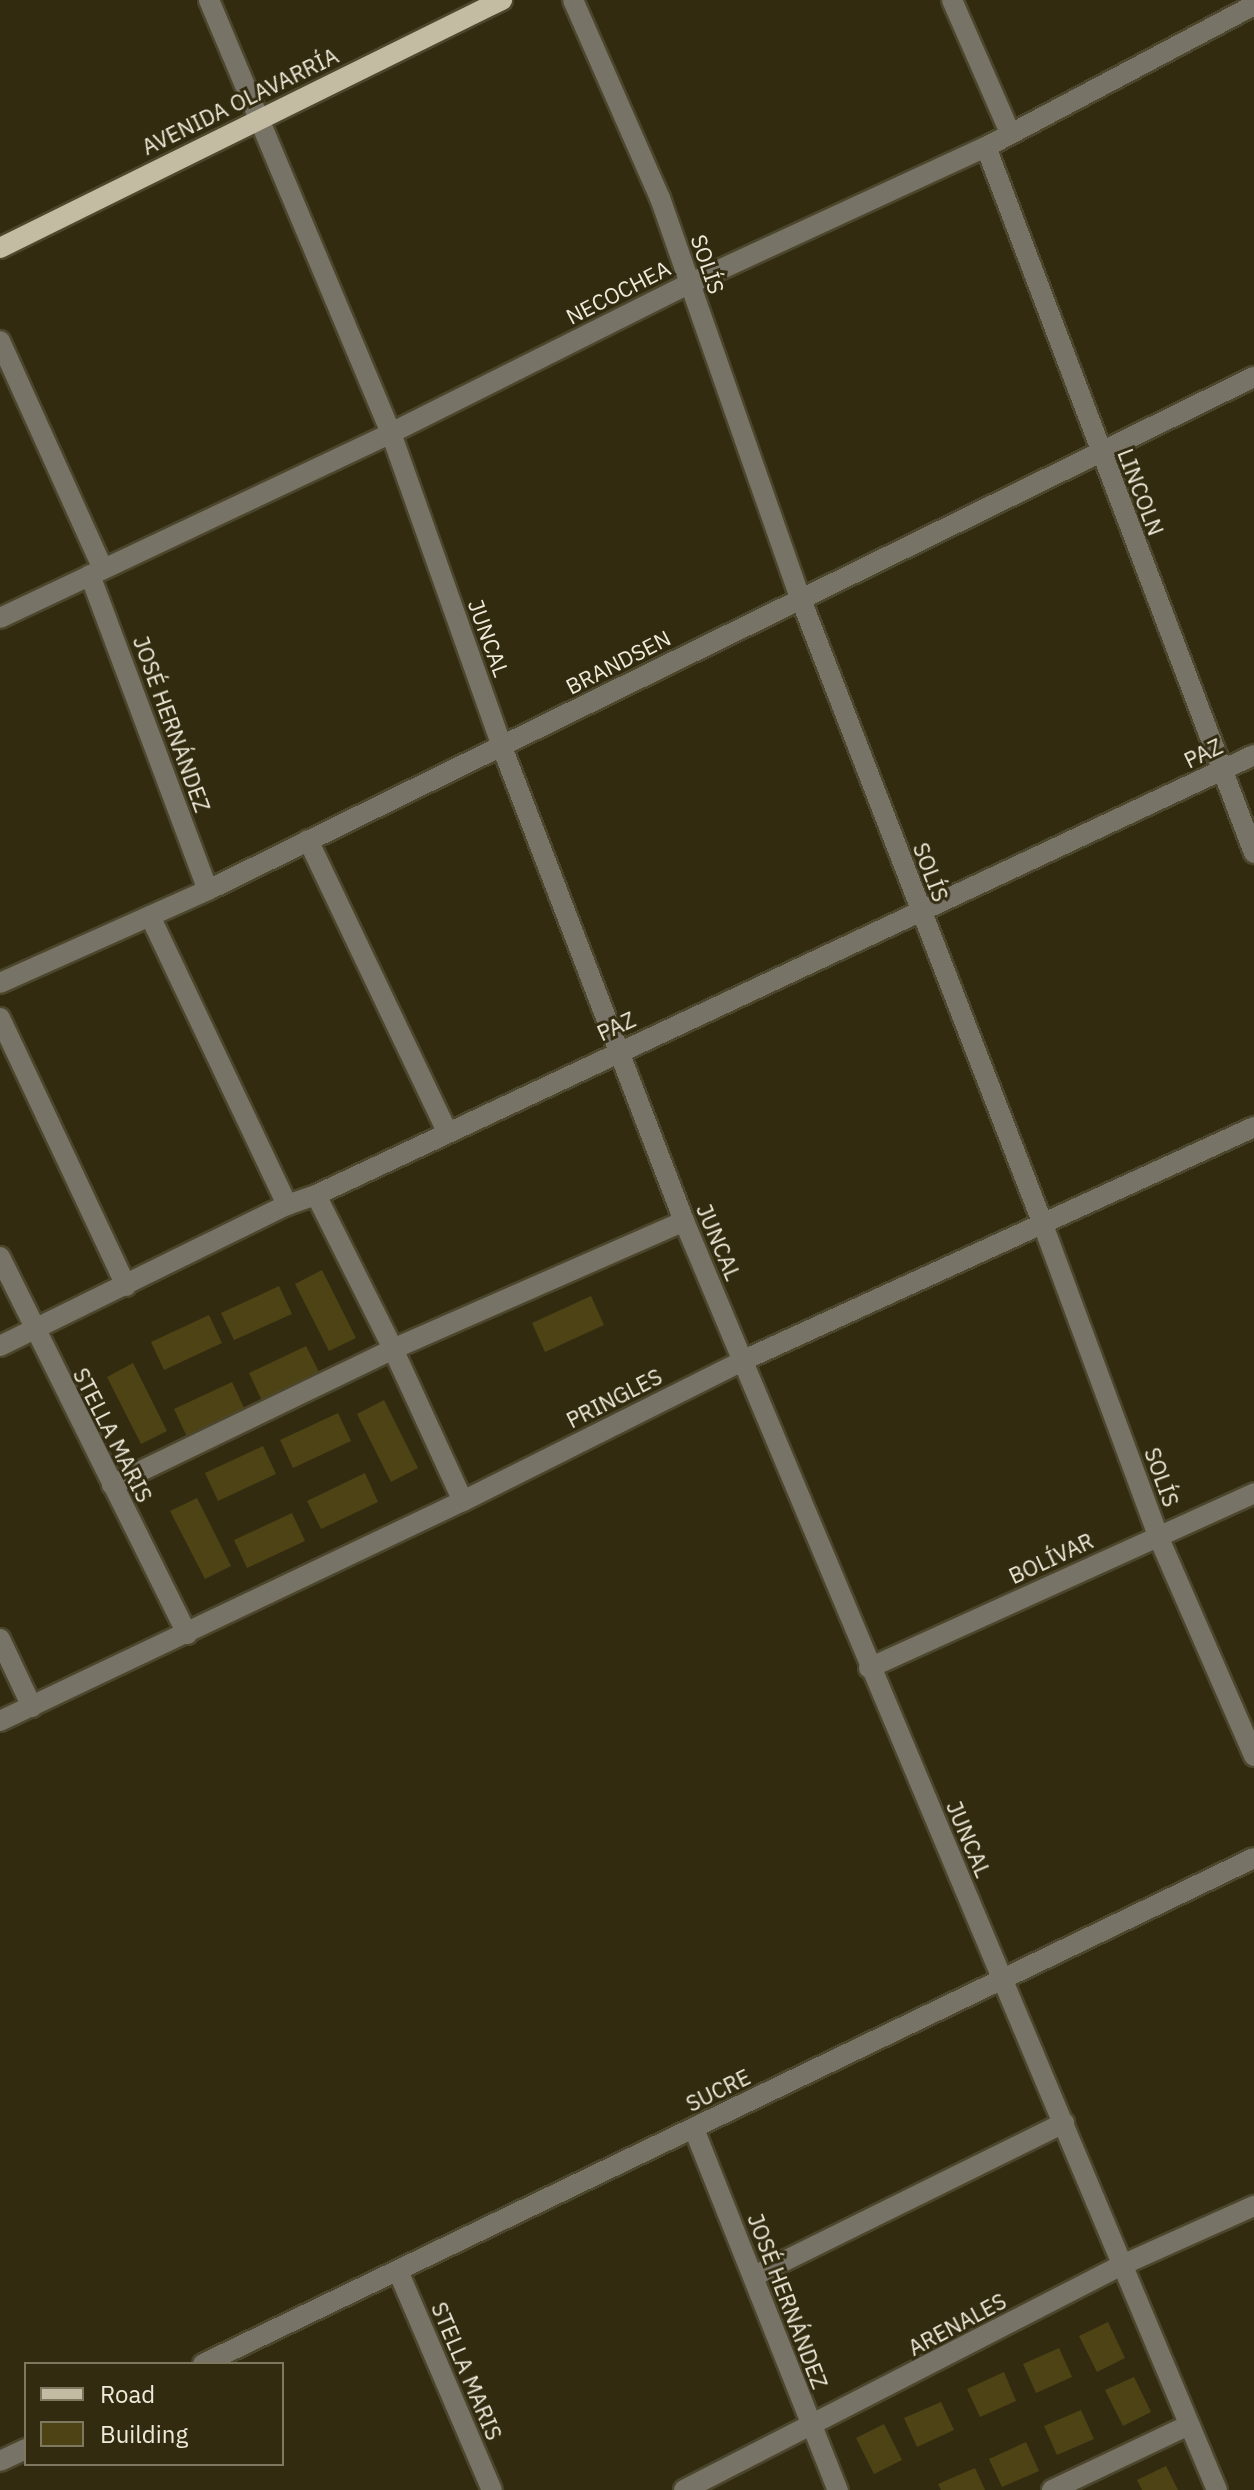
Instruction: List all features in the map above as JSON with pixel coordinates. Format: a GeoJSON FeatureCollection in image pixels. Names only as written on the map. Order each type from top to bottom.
{"type":"FeatureCollection","features":[{"type":"Feature","properties":{"kind":"main road","name":"AVENIDA OLAVARRÍA"},"geometry":{"type":"LineString","coordinates":[[0,248],[257,118],[502,0]]}},
{"type":"Feature","properties":{"kind":"street","name":"JUNCAL"},"geometry":{"type":"LineString","coordinates":[[209,0],[391,433],[502,747],[684,1221],[869,1668],[1217,2490]]}},
{"type":"Feature","properties":{"kind":"street","name":"SOLÍS"},"geometry":{"type":"LineString","coordinates":[[573,0],[660,198],[800,597],[1042,1222],[1158,1536],[1254,1756]]}},
{"type":"Feature","properties":{"kind":"street"},"geometry":{"type":"LineString","coordinates":[[952,0],[1010,133]]}},
{"type":"Feature","properties":{"kind":"street","name":"NECOCHEA"},"geometry":{"type":"LineString","coordinates":[[0,618],[391,433],[689,284],[986,147],[1254,5]]}},
{"type":"Feature","properties":{"kind":"street","name":"LINCOLN"},"geometry":{"type":"LineString","coordinates":[[986,147],[1254,853]]}},
{"type":"Feature","properties":{"kind":"street","name":"JOSÉ HERNÁNDEZ"},"geometry":{"type":"LineString","coordinates":[[0,341],[97,572],[208,890]]}},
{"type":"Feature","properties":{"kind":"street","name":"BRANDSEN"},"geometry":{"type":"LineString","coordinates":[[0,983],[208,890],[1254,377]]}},
{"type":"Feature","properties":{"kind":"street","name":"PAZ"},"geometry":{"type":"LineString","coordinates":[[0,1346],[287,1205],[316,1195],[1254,755]]}},
{"type":"Feature","properties":{"kind":"street"},"geometry":{"type":"LineString","coordinates":[[308,840],[447,1131]]}},
{"type":"Feature","properties":{"kind":"street"},"geometry":{"type":"LineString","coordinates":[[150,916],[287,1205]]}},
{"type":"Feature","properties":{"kind":"street"},"geometry":{"type":"LineString","coordinates":[[0,1018],[126,1286]]}},
{"type":"Feature","properties":{"kind":"street","name":"PRINGLES"},"geometry":{"type":"LineString","coordinates":[[0,1721],[463,1501],[744,1360],[1254,1127]]}},
{"type":"Feature","properties":{"kind":"street"},"geometry":{"type":"LineString","coordinates":[[316,1195],[393,1349],[463,1501]]}},
{"type":"Feature","properties":{"kind":"street"},"geometry":{"type":"LineString","coordinates":[[112,1485],[393,1349],[684,1221]]}},
{"type":"Feature","properties":{"kind":"street","name":"STELLA MARIS"},"geometry":{"type":"LineString","coordinates":[[0,1257],[34,1331],[187,1634]]}},
{"type":"Feature","properties":{"kind":"street","name":"BOLÍVAR"},"geometry":{"type":"LineString","coordinates":[[869,1668],[1254,1493]]}},
{"type":"Feature","properties":{"kind":"street"},"geometry":{"type":"LineString","coordinates":[[0,1639],[32,1707]]}},
{"type":"Feature","properties":{"kind":"street","name":"SUCRE"},"geometry":{"type":"LineString","coordinates":[[207,2362],[1254,1858]]}},
{"type":"Feature","properties":{"kind":"street"},"geometry":{"type":"LineString","coordinates":[[754,2276],[1064,2123]]}},
{"type":"Feature","properties":{"kind":"street","name":"JOSÉ HERNÁNDEZ"},"geometry":{"type":"LineString","coordinates":[[694,2129],[838,2490]]}},
{"type":"Feature","properties":{"kind":"street","name":"ARENALES"},"geometry":{"type":"LineString","coordinates":[[684,2490],[1122,2265],[1254,2206]]}},
{"type":"Feature","properties":{"kind":"street","name":"STELLA MARIS"},"geometry":{"type":"LineString","coordinates":[[398,2271],[492,2490]]}},
{"type":"Feature","properties":{"kind":"street"},"geometry":{"type":"LineString","coordinates":[[1052,2490],[1189,2425]]}},
{"type":"Feature","properties":{"kind":"street"},"geometry":{"type":"LineString","coordinates":[[0,2461],[24,2450]]}},
{"type":"Feature","properties":{"kind":"building"},"geometry":{"type":"Polygon","coordinates":[[[322,1270],[356,1338],[329,1351],[295,1284],[322,1270]]]}},
{"type":"Feature","properties":{"kind":"building"},"geometry":{"type":"Polygon","coordinates":[[[279,1286],[292,1314],[234,1340],[221,1313],[279,1286]]]}},
{"type":"Feature","properties":{"kind":"building"},"geometry":{"type":"Polygon","coordinates":[[[591,1296],[604,1325],[545,1352],[532,1323],[591,1296]]]}},
{"type":"Feature","properties":{"kind":"building"},"geometry":{"type":"Polygon","coordinates":[[[209,1315],[222,1343],[164,1370],[151,1342],[209,1315]]]}},
{"type":"Feature","properties":{"kind":"building"},"geometry":{"type":"Polygon","coordinates":[[[306,1346],[320,1374],[262,1401],[249,1373],[306,1346]]]}},
{"type":"Feature","properties":{"kind":"building"},"geometry":{"type":"Polygon","coordinates":[[[133,1363],[167,1431],[141,1444],[107,1377],[133,1363]]]}},
{"type":"Feature","properties":{"kind":"building"},"geometry":{"type":"Polygon","coordinates":[[[232,1382],[245,1410],[187,1437],[174,1409],[232,1382]]]}},
{"type":"Feature","properties":{"kind":"building"},"geometry":{"type":"Polygon","coordinates":[[[384,1400],[418,1468],[391,1482],[357,1414],[384,1400]]]}},
{"type":"Feature","properties":{"kind":"building"},"geometry":{"type":"Polygon","coordinates":[[[338,1413],[351,1441],[293,1468],[280,1440],[338,1413]]]}},
{"type":"Feature","properties":{"kind":"building"},"geometry":{"type":"Polygon","coordinates":[[[263,1446],[276,1474],[218,1501],[205,1473],[263,1446]]]}},
{"type":"Feature","properties":{"kind":"building"},"geometry":{"type":"Polygon","coordinates":[[[365,1473],[378,1502],[321,1529],[307,1501],[365,1473]]]}},
{"type":"Feature","properties":{"kind":"building"},"geometry":{"type":"Polygon","coordinates":[[[197,1498],[231,1566],[205,1579],[170,1511],[197,1498]]]}},
{"type":"Feature","properties":{"kind":"building"},"geometry":{"type":"Polygon","coordinates":[[[292,1513],[305,1541],[247,1568],[234,1540],[292,1513]]]}},
{"type":"Feature","properties":{"kind":"building"},"geometry":{"type":"Polygon","coordinates":[[[1108,2322],[1125,2358],[1097,2372],[1079,2336],[1108,2322]]]}},
{"type":"Feature","properties":{"kind":"building"},"geometry":{"type":"Polygon","coordinates":[[[1059,2348],[1072,2377],[1036,2393],[1023,2364],[1059,2348]]]}},
{"type":"Feature","properties":{"kind":"building"},"geometry":{"type":"Polygon","coordinates":[[[1004,2372],[1016,2401],[980,2417],[967,2389],[1004,2372]]]}},
{"type":"Feature","properties":{"kind":"building"},"geometry":{"type":"Polygon","coordinates":[[[1134,2377],[1151,2412],[1123,2426],[1105,2390],[1134,2377]]]}},
{"type":"Feature","properties":{"kind":"building"},"geometry":{"type":"Polygon","coordinates":[[[941,2402],[954,2430],[917,2447],[904,2418],[941,2402]]]}},
{"type":"Feature","properties":{"kind":"building"},"geometry":{"type":"Polygon","coordinates":[[[1081,2410],[1094,2439],[1057,2455],[1044,2426],[1081,2410]]]}},
{"type":"Feature","properties":{"kind":"building"},"geometry":{"type":"Polygon","coordinates":[[[884,2424],[902,2460],[874,2474],[856,2438],[884,2424]]]}},
{"type":"Feature","properties":{"kind":"building"},"geometry":{"type":"Polygon","coordinates":[[[1026,2442],[1039,2471],[1002,2487],[989,2459],[1026,2442]]]}},
{"type":"Feature","properties":{"kind":"building"},"geometry":{"type":"Polygon","coordinates":[[[1166,2466],[1178,2490],[1142,2490],[1137,2480],[1166,2466]]]}},
{"type":"Feature","properties":{"kind":"building"},"geometry":{"type":"Polygon","coordinates":[[[975,2468],[985,2490],[941,2490],[938,2484],[975,2468]]]}}]}
